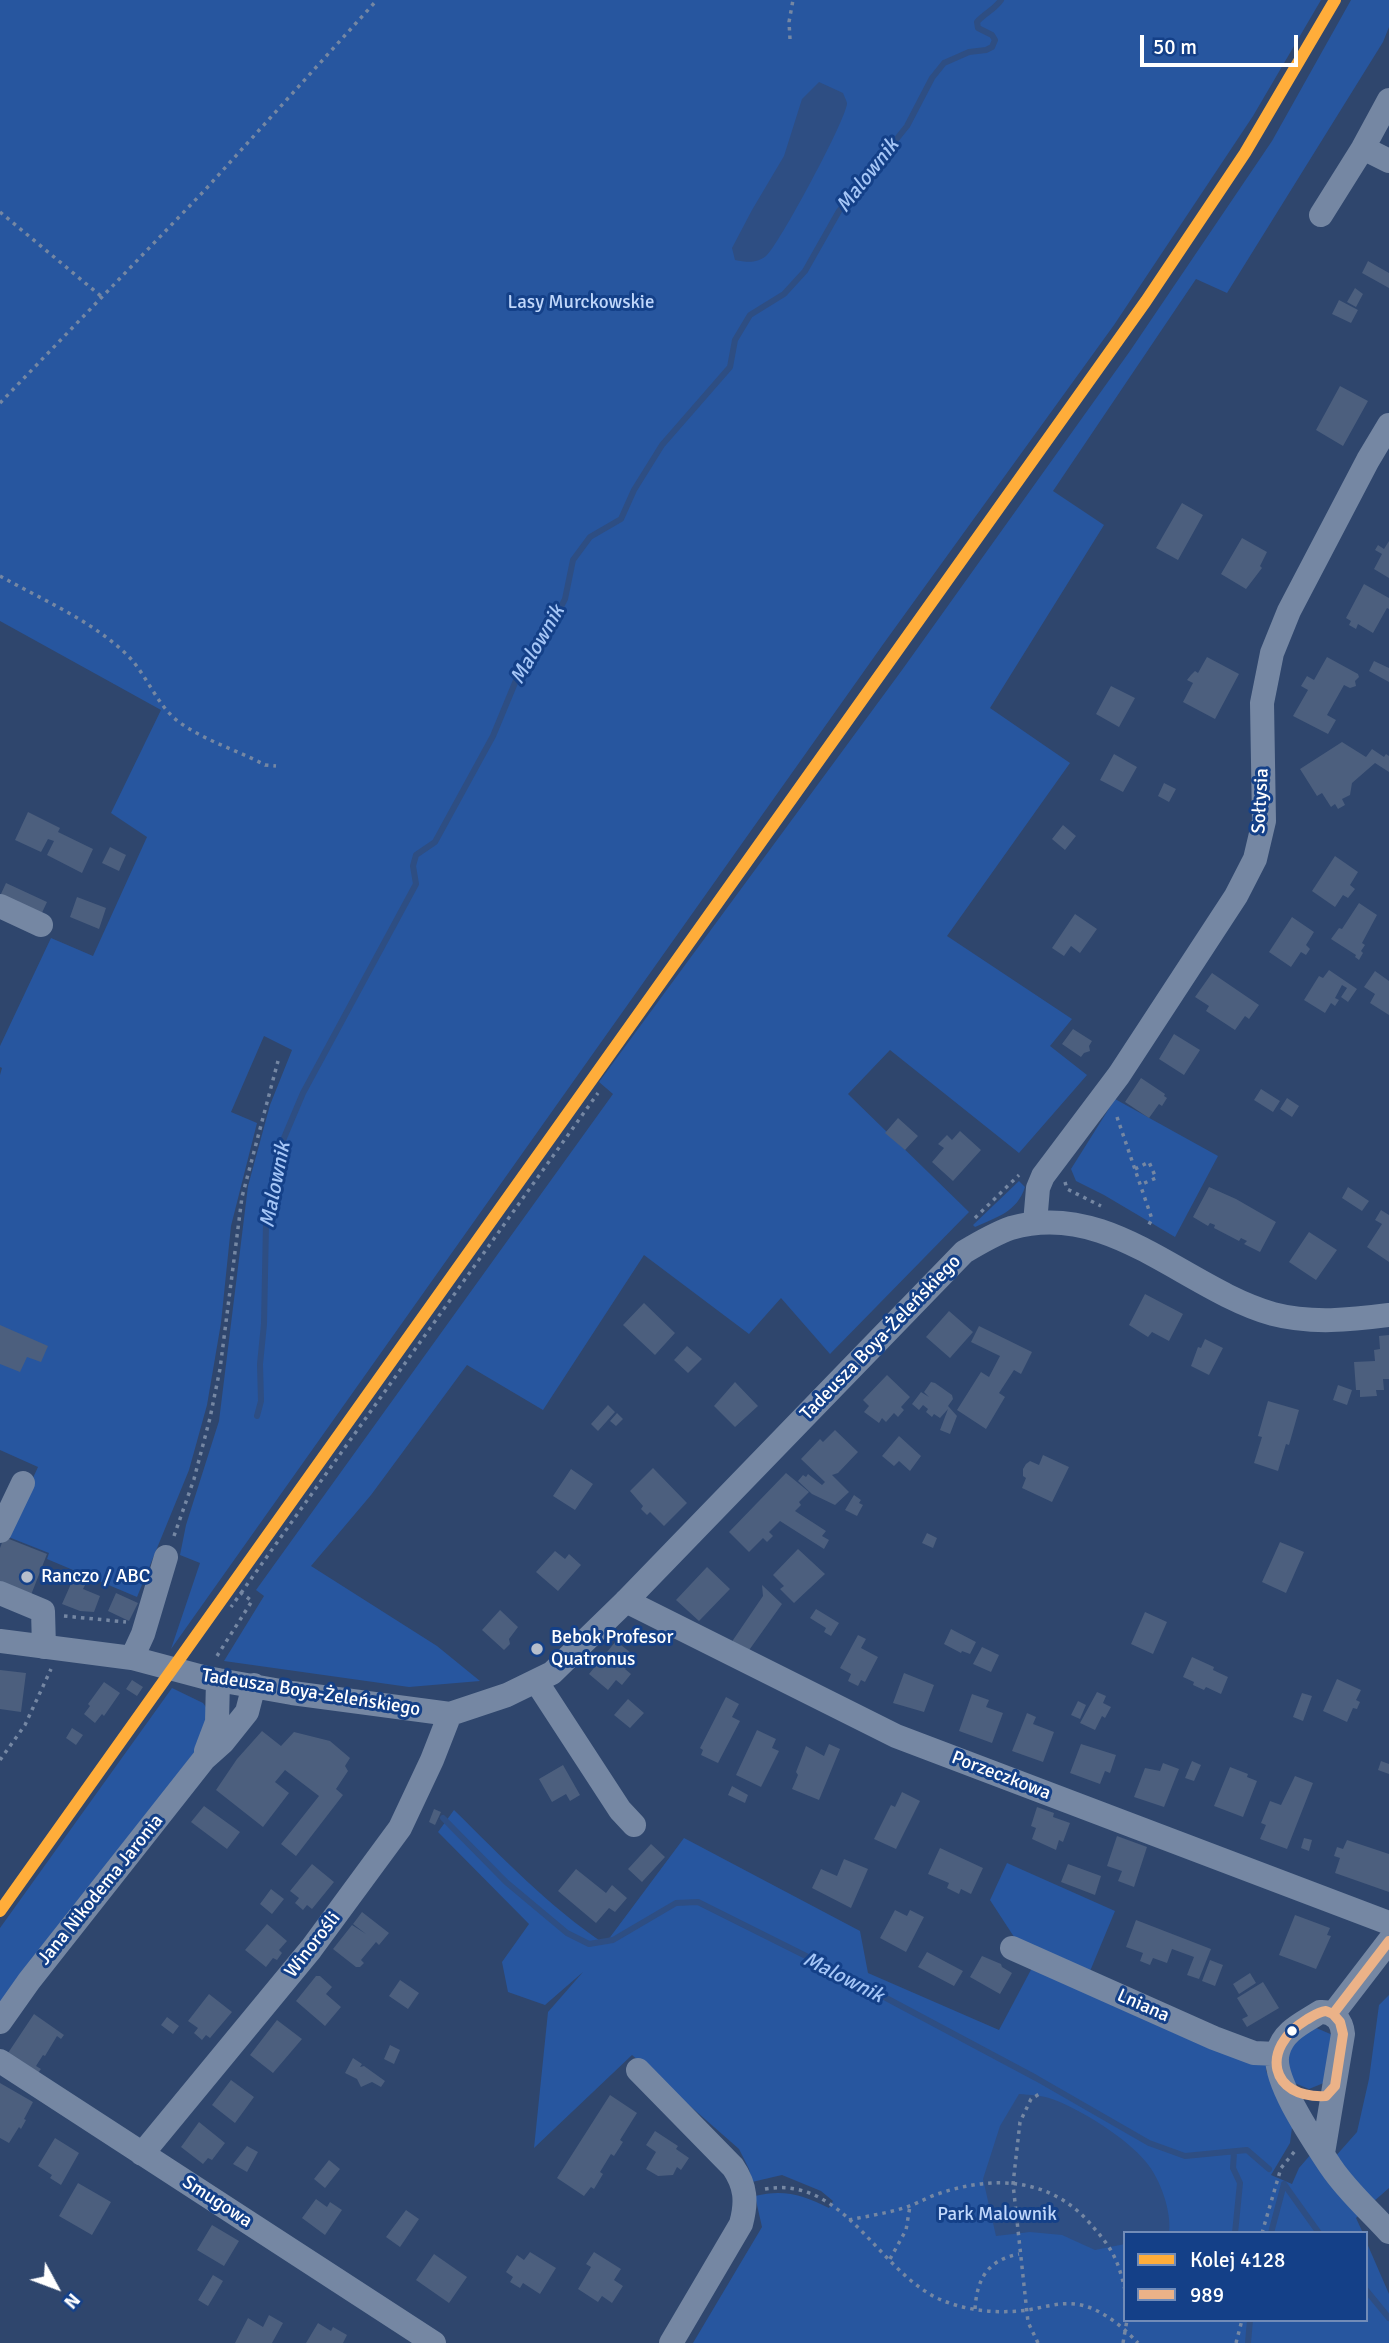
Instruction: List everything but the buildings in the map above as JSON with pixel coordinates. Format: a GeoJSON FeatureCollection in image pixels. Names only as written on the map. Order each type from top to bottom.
{"type":"FeatureCollection","features":[{"type":"Feature","properties":{"kind":"street"},"geometry":{"type":"LineString","coordinates":[[1321,215],[1389,100]]}},
{"type":"Feature","properties":{"kind":"street"},"geometry":{"type":"LineString","coordinates":[[1363,148],[1389,161]]}},
{"type":"Feature","properties":{"kind":"street","name":"Sołtysia"},"geometry":{"type":"LineString","coordinates":[[1035,1223],[1038,1188],[1043,1176],[1108,1091],[1236,896],[1255,859],[1264,821],[1262,703],[1272,653],[1289,611],[1389,425]]}},
{"type":"Feature","properties":{"kind":"street"},"geometry":{"type":"LineString","coordinates":[[0,906],[41,925]]}},
{"type":"Feature","properties":{"kind":"street","name":"Tadeusza Boya-Żeleńskiego"},"geometry":{"type":"LineString","coordinates":[[0,1641],[216,1672],[254,1685],[292,1693],[450,1714],[507,1695],[552,1673],[626,1601],[964,1252],[992,1236],[1011,1228],[1035,1223],[1066,1223],[1104,1232],[1216,1289],[1271,1313],[1317,1320],[1389,1315]]}},
{"type":"Feature","properties":{"kind":"street"},"geometry":{"type":"LineString","coordinates":[[0,1531],[23,1483]]}},
{"type":"Feature","properties":{"kind":"street"},"geometry":{"type":"LineString","coordinates":[[132,1658],[143,1634],[166,1556]]}},
{"type":"Feature","properties":{"kind":"street"},"geometry":{"type":"LineString","coordinates":[[0,1593],[43,1611],[44,1647]]}},
{"type":"Feature","properties":{"kind":"street","name":"Porzeczkowa"},"geometry":{"type":"LineString","coordinates":[[626,1601],[896,1736],[1389,1923]]}},
{"type":"Feature","properties":{"kind":"street","name":"Jana Nikodema Jaronia"},"geometry":{"type":"LineString","coordinates":[[204,1759],[217,1722],[216,1672]]}},
{"type":"Feature","properties":{"kind":"street"},"geometry":{"type":"LineString","coordinates":[[536,1681],[620,1810],[634,1825]]}},
{"type":"Feature","properties":{"kind":"street","name":"Jana Nikodema Jaronia"},"geometry":{"type":"LineString","coordinates":[[0,2022],[29,1981],[204,1759],[223,1742],[247,1712],[254,1685]]}},
{"type":"Feature","properties":{"kind":"street","name":"Winorośli"},"geometry":{"type":"LineString","coordinates":[[142,2154],[311,1949],[400,1828],[450,1714]]}},
{"type":"Feature","properties":{"kind":"street"},"geometry":{"type":"LineString","coordinates":[[1333,2014],[1389,1941]]}},
{"type":"Feature","properties":{"kind":"street","name":"Lniana"},"geometry":{"type":"LineString","coordinates":[[1012,1948],[1214,2038],[1254,2053],[1277,2054]]}},
{"type":"Feature","properties":{"kind":"street"},"geometry":{"type":"LineString","coordinates":[[1316,2143],[1335,2086],[1343,2034],[1340,2022],[1333,2014],[1320,2012],[1284,2036],[1277,2054],[1278,2074],[1316,2143],[1332,2168],[1389,2232]]}},
{"type":"Feature","properties":{"kind":"street","name":"Smugowa"},"geometry":{"type":"LineString","coordinates":[[0,2061],[434,2343]]}},
{"type":"Feature","properties":{"kind":"street"},"geometry":{"type":"LineString","coordinates":[[638,2070],[733,2167],[745,2192],[746,2206],[741,2224],[671,2343]]}},
{"type":"Feature","properties":{"kind":"street"},"geometry":{"type":"LineString","coordinates":[[1283,2084],[1294,2091],[1317,2097],[1326,2096],[1335,2086]]}},
{"type":"Feature","properties":{"kind":"path"},"geometry":{"type":"LineString","coordinates":[[0,403],[213,181],[377,0]]}},
{"type":"Feature","properties":{"kind":"path"},"geometry":{"type":"LineString","coordinates":[[790,39],[789,22],[793,0]]}},
{"type":"Feature","properties":{"kind":"path"},"geometry":{"type":"LineString","coordinates":[[0,212],[102,298]]}},
{"type":"Feature","properties":{"kind":"path"},"geometry":{"type":"LineString","coordinates":[[0,576],[106,637],[137,664],[158,698],[177,721],[265,765],[276,766]]}},
{"type":"Feature","properties":{"kind":"path"},"geometry":{"type":"LineString","coordinates":[[166,1556],[194,1479],[210,1418],[220,1369],[242,1197],[278,1061]]}},
{"type":"Feature","properties":{"kind":"path"},"geometry":{"type":"LineString","coordinates":[[1108,1091],[1152,1219],[1146,1230],[1137,1226]]}},
{"type":"Feature","properties":{"kind":"path"},"geometry":{"type":"LineString","coordinates":[[231,1608],[598,1093]]}},
{"type":"Feature","properties":{"kind":"path"},"geometry":{"type":"LineString","coordinates":[[1135,1168],[1149,1162],[1156,1178],[1140,1185]]}},
{"type":"Feature","properties":{"kind":"path"},"geometry":{"type":"LineString","coordinates":[[967,1226],[1020,1174]]}},
{"type":"Feature","properties":{"kind":"path"},"geometry":{"type":"LineString","coordinates":[[1064,1177],[1067,1189],[1110,1211]]}},
{"type":"Feature","properties":{"kind":"path"},"geometry":{"type":"LineString","coordinates":[[216,1672],[217,1654],[252,1601],[241,1593]]}},
{"type":"Feature","properties":{"kind":"path"},"geometry":{"type":"LineString","coordinates":[[43,1620],[70,1615],[134,1623],[143,1634]]}},
{"type":"Feature","properties":{"kind":"path"},"geometry":{"type":"LineString","coordinates":[[0,1760],[25,1725],[51,1668],[44,1647]]}},
{"type":"Feature","properties":{"kind":"path"},"geometry":{"type":"LineString","coordinates":[[1038,2343],[1028,2322],[1013,2185],[1020,2122],[1031,2099],[1041,2093]]}},
{"type":"Feature","properties":{"kind":"path"},"geometry":{"type":"LineString","coordinates":[[1263,2231],[1281,2168],[1316,2143]]}},
{"type":"Feature","properties":{"kind":"path"},"geometry":{"type":"LineString","coordinates":[[849,2220],[911,2206],[932,2196],[971,2185],[999,2183],[1037,2187],[1059,2197],[1081,2214],[1103,2238],[1118,2261],[1123,2282]]}},
{"type":"Feature","properties":{"kind":"path"},"geometry":{"type":"LineString","coordinates":[[745,2192],[771,2188],[806,2190],[830,2204],[849,2220],[928,2294],[956,2307],[1027,2310],[1055,2304],[1081,2305],[1110,2318],[1138,2343]]}},
{"type":"Feature","properties":{"kind":"path"},"geometry":{"type":"LineString","coordinates":[[890,2259],[905,2230],[911,2206]]}},
{"type":"Feature","properties":{"kind":"path"},"geometry":{"type":"LineString","coordinates":[[975,2309],[980,2280],[1004,2257],[1019,2254]]}},
{"type":"Feature","properties":{"kind":"path"},"geometry":{"type":"LineString","coordinates":[[1123,2343],[1127,2322]]}},
{"type":"Feature","properties":{"kind":"path"},"geometry":{"type":"LineString","coordinates":[[1236,2343],[1241,2322]]}},
{"type":"Feature","properties":{"kind":"green space","name":"Lasy Murckowskie"},"geometry":{"type":"Polygon","coordinates":[[[0,0],[1321,0],[1253,116],[1114,325],[884,643],[171,1649],[200,1563],[180,1555],[186,1525],[219,1421],[248,1186],[270,1105],[292,1050],[264,1036],[231,1112],[257,1123],[231,1226],[221,1323],[207,1405],[189,1470],[137,1597],[47,1559],[49,1553],[6,1536],[38,1467],[0,1450],[0,1046],[51,938],[93,956],[147,837],[111,813],[161,710],[0,621],[0,0]]]}},
{"type":"Feature","properties":{"kind":"green space"},"geometry":{"type":"Polygon","coordinates":[[[1351,0],[1389,0],[1389,27],[1383,42],[1227,293],[1196,279],[1053,491],[1104,525],[990,708],[1070,763],[947,936],[1072,1019],[1050,1046],[1087,1075],[1019,1153],[890,1050],[848,1094],[969,1212],[830,1354],[781,1298],[749,1334],[644,1255],[543,1410],[467,1365],[371,1495],[311,1566],[437,1646],[480,1681],[409,1687],[224,1661],[264,1596],[256,1590],[613,1094],[599,1082],[902,670],[1130,351],[1272,141],[1351,0]]]}},
{"type":"Feature","properties":{"kind":"green space"},"geometry":{"type":"Polygon","coordinates":[[[1115,1099],[1218,1156],[1175,1237],[1076,1181],[1071,1169],[1115,1099]]]}},
{"type":"Feature","properties":{"kind":"green space"},"geometry":{"type":"Polygon","coordinates":[[[1019,1181],[1025,1187],[1011,1208],[991,1220],[975,1227],[973,1225],[1019,1181]]]}},
{"type":"Feature","properties":{"kind":"green space"},"geometry":{"type":"Polygon","coordinates":[[[172,1688],[203,1703],[212,1715],[209,1733],[0,2007],[0,1928],[172,1688]]]}},
{"type":"Feature","properties":{"kind":"green space","name":"Park Malownik"},"geometry":{"type":"Polygon","coordinates":[[[454,1810],[545,1898],[605,1944],[684,1838],[860,1931],[868,1973],[999,2030],[1033,1966],[990,1900],[1007,1863],[1115,1911],[1083,1988],[1266,2060],[1266,2071],[1293,2120],[1290,2143],[1271,2175],[1292,2184],[1299,2168],[1312,2153],[1362,2212],[1356,2218],[1362,2231],[1123,2231],[1123,2322],[1368,2322],[1368,2246],[1389,2294],[1389,2343],[693,2343],[762,2227],[755,2196],[793,2194],[829,2208],[833,2201],[821,2191],[782,2175],[752,2182],[739,2149],[632,2055],[534,2148],[548,2012],[583,1972],[545,2005],[508,1992],[502,1962],[529,1924],[438,1832],[454,1810]]]}},
{"type":"Feature","properties":{"kind":"green space"},"geometry":{"type":"Polygon","coordinates":[[[1389,1995],[1389,2188],[1373,2202],[1334,2158],[1357,2132],[1369,2079],[1379,2005],[1389,1995]]]}},
{"type":"Feature","properties":{"kind":"green space"},"geometry":{"type":"Polygon","coordinates":[[[1314,2027],[1335,2036],[1326,2082],[1309,2089],[1292,2082],[1286,2074],[1288,2046],[1314,2027]]]}},
{"type":"Feature","properties":{"kind":"shaded area"},"geometry":{"type":"Polygon","coordinates":[[[819,82],[843,93],[847,102],[825,155],[766,256],[755,261],[735,260],[732,248],[784,156],[802,99],[819,82]]]}},
{"type":"Feature","properties":{"kind":"shaded area"},"geometry":{"type":"Polygon","coordinates":[[[1019,2094],[1048,2098],[1102,2125],[1138,2153],[1151,2169],[1167,2206],[1169,2231],[1123,2231],[1123,2244],[1095,2250],[1062,2235],[1030,2232],[996,2236],[983,2179],[1000,2126],[1019,2094]]]}},
{"type":"Feature","properties":{"kind":"waterway","name":"Malownik"},"geometry":{"type":"LineString","coordinates":[[257,1416],[261,1401],[266,1224],[281,1145],[303,1093],[416,884],[413,866],[416,855],[435,842],[493,736],[522,666],[545,638],[565,599],[573,560],[590,537],[621,519],[634,490],[662,445],[730,367],[735,340],[750,315],[784,294],[805,271],[839,211],[907,126],[932,78],[944,63],[969,52],[992,47],[995,40],[992,35],[978,28],[977,22],[1001,0]]}},
{"type":"Feature","properties":{"kind":"waterway","name":"Malownik"},"geometry":{"type":"LineString","coordinates":[[443,1818],[506,1882],[567,1933],[589,1944],[613,1940],[676,1903],[698,1902],[828,1967],[1036,2078],[1149,2143],[1185,2156],[1247,2150],[1269,2169]]}},
{"type":"Feature","properties":{"kind":"waterway"},"geometry":{"type":"LineString","coordinates":[[1234,2152],[1233,2168],[1240,2183],[1235,2231]]}},
{"type":"Feature","properties":{"kind":"waterway"},"geometry":{"type":"LineString","coordinates":[[1284,2184],[1318,2231]]}},
{"type":"Feature","properties":{"kind":"waterway","name":"Malownik"},"geometry":{"type":"LineString","coordinates":[[1272,2231],[1284,2184]]}},
{"type":"Feature","properties":{"kind":"waterway"},"geometry":{"type":"LineString","coordinates":[[1368,2292],[1389,2318]]}},
{"type":"Feature","properties":{"kind":"waterway","name":"Malownik"},"geometry":{"type":"LineString","coordinates":[[1248,2343],[1250,2322]]}},
{"type":"Feature","properties":{"kind":"rail line","name":"4128"},"geometry":{"type":"LineString","coordinates":[[0,1911],[1146,301],[1245,153],[1335,0]]}},
{"type":"Feature","properties":{"kind":"transit line","name":"989"},"geometry":{"type":"LineString","coordinates":[[1333,2014],[1389,1941]]}},
{"type":"Feature","properties":{"kind":"transit line","name":"989"},"geometry":{"type":"LineString","coordinates":[[1326,2011],[1340,2022],[1343,2034],[1335,2086],[1326,2096],[1307,2095],[1282,2081],[1277,2070],[1277,2057],[1291,2031],[1306,2020],[1326,2011]]}},
{"type":"Feature","properties":{"kind":"place","name":"Ranczo / ABC"},"geometry":{"type":"Point","coordinates":[27,1577]}},
{"type":"Feature","properties":{"kind":"place","name":"Bebok Profesor Quatronus"},"geometry":{"type":"Point","coordinates":[537,1649]}}]}
